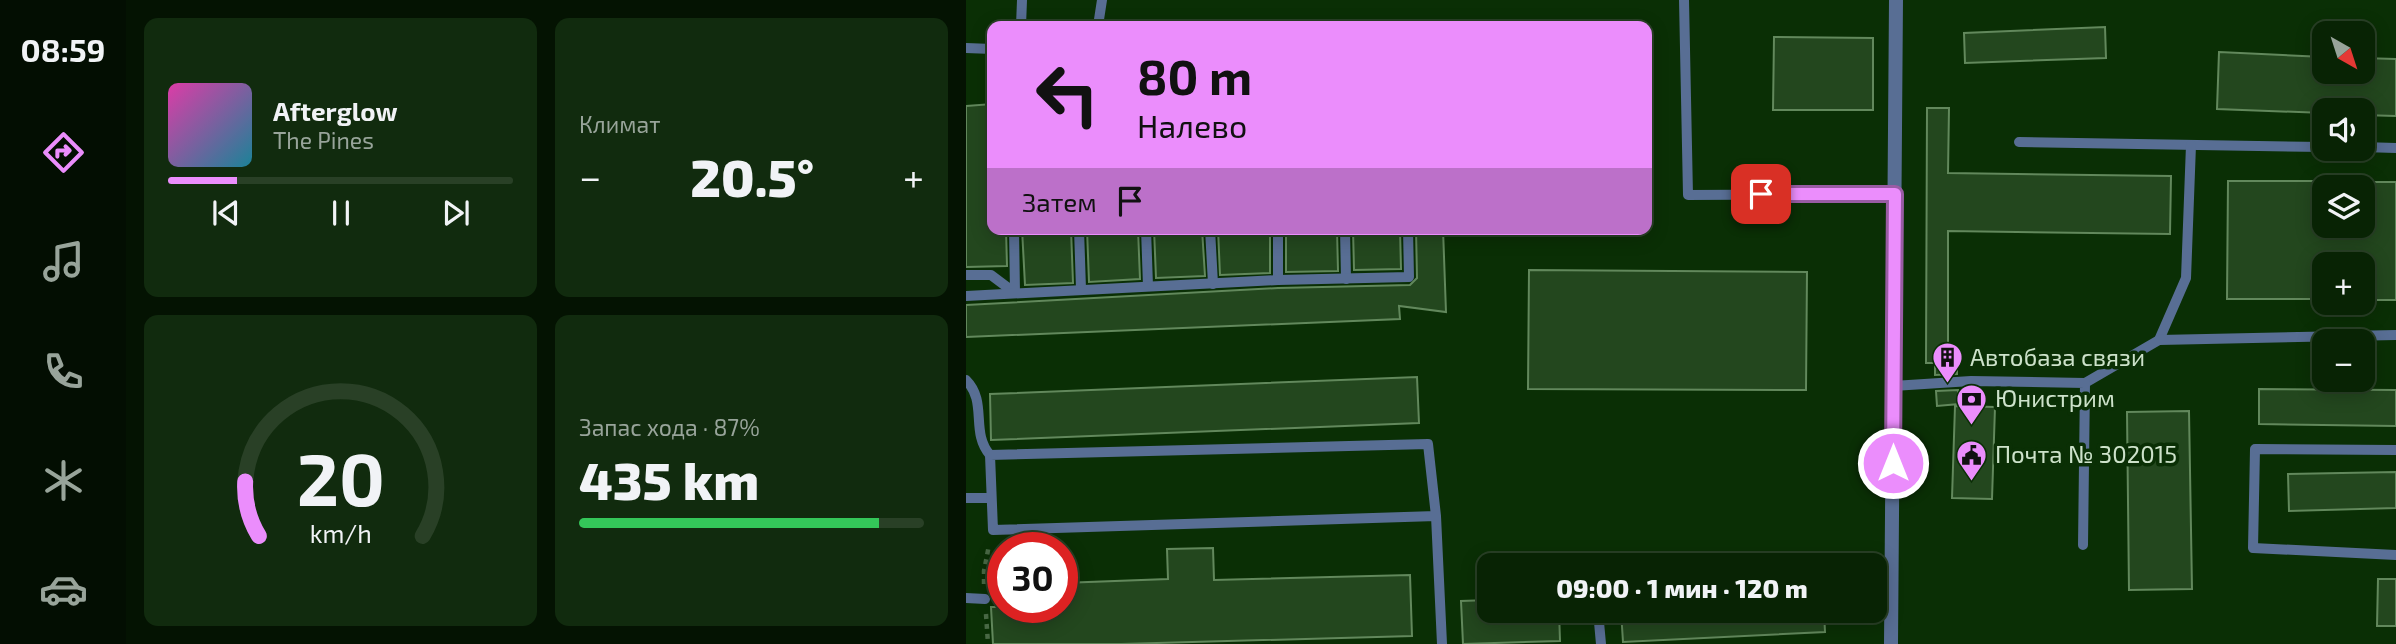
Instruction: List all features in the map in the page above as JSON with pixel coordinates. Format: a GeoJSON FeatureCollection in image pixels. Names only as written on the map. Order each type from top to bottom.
{"type":"FeatureCollection","features":[{"type":"Feature","properties":{"kind":"street"},"geometry":{"type":"LineString","coordinates":[[1891,644],[1896,0]]}},
{"type":"Feature","properties":{"kind":"lane"},"geometry":{"type":"LineString","coordinates":[[1021,21],[1022,0]]}},
{"type":"Feature","properties":{"kind":"lane"},"geometry":{"type":"LineString","coordinates":[[1099,21],[1102,0]]}},
{"type":"Feature","properties":{"kind":"lane"},"geometry":{"type":"LineString","coordinates":[[1684,0],[1688,195],[1895,194]]}},
{"type":"Feature","properties":{"kind":"lane"},"geometry":{"type":"LineString","coordinates":[[966,48],[987,49]]}},
{"type":"Feature","properties":{"kind":"lane"},"geometry":{"type":"LineString","coordinates":[[2019,142],[2312,147]]}},
{"type":"Feature","properties":{"kind":"lane"},"geometry":{"type":"LineString","coordinates":[[2159,340],[2186,278],[2191,145]]}},
{"type":"Feature","properties":{"kind":"lane"},"geometry":{"type":"LineString","coordinates":[[2375,147],[2396,148]]}},
{"type":"Feature","properties":{"kind":"lane"},"geometry":{"type":"LineString","coordinates":[[1014,235],[1015,293]]}},
{"type":"Feature","properties":{"kind":"lane"},"geometry":{"type":"LineString","coordinates":[[1079,235],[1081,289]]}},
{"type":"Feature","properties":{"kind":"lane"},"geometry":{"type":"LineString","coordinates":[[1146,235],[1148,286]]}},
{"type":"Feature","properties":{"kind":"lane"},"geometry":{"type":"LineString","coordinates":[[1210,235],[1213,284]]}},
{"type":"Feature","properties":{"kind":"lane"},"geometry":{"type":"LineString","coordinates":[[1278,235],[1279,280]]}},
{"type":"Feature","properties":{"kind":"lane"},"geometry":{"type":"LineString","coordinates":[[1345,235],[1346,279]]}},
{"type":"Feature","properties":{"kind":"lane"},"geometry":{"type":"LineString","coordinates":[[966,296],[1279,280],[1409,277],[1408,235]]}},
{"type":"Feature","properties":{"kind":"lane"},"geometry":{"type":"LineString","coordinates":[[966,275],[991,275],[1015,293]]}},
{"type":"Feature","properties":{"kind":"lane"},"geometry":{"type":"LineString","coordinates":[[1893,386],[1971,381],[2085,383],[2159,340],[2396,335]]}},
{"type":"Feature","properties":{"kind":"lane"},"geometry":{"type":"LineString","coordinates":[[966,380],[977,397],[981,444],[990,454],[993,530],[1436,516]]}},
{"type":"Feature","properties":{"kind":"lane"},"geometry":{"type":"LineString","coordinates":[[2083,545],[2085,383]]}},
{"type":"Feature","properties":{"kind":"lane"},"geometry":{"type":"LineString","coordinates":[[990,454],[1428,444],[1436,516],[1443,644]]}},
{"type":"Feature","properties":{"kind":"lane"},"geometry":{"type":"LineString","coordinates":[[2396,450],[2255,449],[2253,548],[2396,555]]}},
{"type":"Feature","properties":{"kind":"lane"},"geometry":{"type":"LineString","coordinates":[[966,498],[991,498]]}},
{"type":"Feature","properties":{"kind":"lane"},"geometry":{"type":"LineString","coordinates":[[966,598],[985,598]]}},
{"type":"Feature","properties":{"kind":"lane"},"geometry":{"type":"LineString","coordinates":[[1599,623],[1601,644]]}},
{"type":"Feature","properties":{"kind":"building"},"geometry":{"type":"Polygon","coordinates":[[[2105,27],[2106,58],[1965,63],[1964,33],[2105,27]]]}},
{"type":"Feature","properties":{"kind":"building"},"geometry":{"type":"Polygon","coordinates":[[[1774,37],[1873,38],[1873,110],[1773,110],[1774,37]]]}},
{"type":"Feature","properties":{"kind":"building"},"geometry":{"type":"Polygon","coordinates":[[[2219,52],[2312,56],[2312,84],[2375,84],[2375,58],[2396,59],[2396,116],[2375,115],[2375,98],[2312,98],[2312,113],[2217,109],[2219,52]]]}},
{"type":"Feature","properties":{"kind":"building"},"geometry":{"type":"Polygon","coordinates":[[[987,104],[987,235],[1006,235],[1007,266],[966,267],[966,106],[987,104]]]}},
{"type":"Feature","properties":{"kind":"building"},"geometry":{"type":"Polygon","coordinates":[[[1927,108],[1949,108],[1948,173],[2171,176],[2170,234],[1948,231],[1948,363],[1926,363],[1927,108]]]}},
{"type":"Feature","properties":{"kind":"building"},"geometry":{"type":"Polygon","coordinates":[[[2228,181],[2312,181],[2312,238],[2375,238],[2375,182],[2396,182],[2396,300],[2375,300],[2375,252],[2312,252],[2312,299],[2227,299],[2228,181]]]}},
{"type":"Feature","properties":{"kind":"building"},"geometry":{"type":"Polygon","coordinates":[[[1022,235],[1071,235],[1073,283],[1025,285],[1022,235]]]}},
{"type":"Feature","properties":{"kind":"building"},"geometry":{"type":"Polygon","coordinates":[[[1087,235],[1138,235],[1140,279],[1089,282],[1087,235]]]}},
{"type":"Feature","properties":{"kind":"building"},"geometry":{"type":"Polygon","coordinates":[[[1154,235],[1202,235],[1205,276],[1156,278],[1154,235]]]}},
{"type":"Feature","properties":{"kind":"building"},"geometry":{"type":"Polygon","coordinates":[[[1218,235],[1270,235],[1270,273],[1220,275],[1218,235]]]}},
{"type":"Feature","properties":{"kind":"building"},"geometry":{"type":"Polygon","coordinates":[[[1286,235],[1337,235],[1338,271],[1286,272],[1286,235]]]}},
{"type":"Feature","properties":{"kind":"building"},"geometry":{"type":"Polygon","coordinates":[[[1353,235],[1400,235],[1401,269],[1354,270],[1353,235]]]}},
{"type":"Feature","properties":{"kind":"building"},"geometry":{"type":"Polygon","coordinates":[[[1416,235],[1443,235],[1446,312],[1399,306],[1400,319],[966,337],[966,305],[1278,288],[1410,285],[1417,278],[1416,235]]]}},
{"type":"Feature","properties":{"kind":"building"},"geometry":{"type":"Polygon","coordinates":[[[1529,270],[1807,272],[1806,390],[1528,389],[1529,270]]]}},
{"type":"Feature","properties":{"kind":"building"},"geometry":{"type":"Polygon","coordinates":[[[1957,365],[1957,374],[1935,375],[1935,366],[1957,365]]]}},
{"type":"Feature","properties":{"kind":"building"},"geometry":{"type":"Polygon","coordinates":[[[1417,377],[1419,423],[991,440],[990,394],[1417,377]]]}},
{"type":"Feature","properties":{"kind":"building"},"geometry":{"type":"Polygon","coordinates":[[[2259,389],[2312,389],[2312,392],[2396,390],[2396,426],[2259,424],[2259,389]]]}},
{"type":"Feature","properties":{"kind":"building"},"geometry":{"type":"Polygon","coordinates":[[[1958,390],[1959,404],[1937,406],[1936,391],[1958,390]]]}},
{"type":"Feature","properties":{"kind":"building"},"geometry":{"type":"Polygon","coordinates":[[[1955,406],[1995,407],[1992,499],[1952,498],[1955,406]]]}},
{"type":"Feature","properties":{"kind":"building"},"geometry":{"type":"Polygon","coordinates":[[[2189,411],[2192,589],[2129,590],[2127,412],[2189,411]]]}},
{"type":"Feature","properties":{"kind":"building"},"geometry":{"type":"Polygon","coordinates":[[[2396,472],[2396,508],[2289,511],[2288,474],[2396,472]]]}},
{"type":"Feature","properties":{"kind":"building"},"geometry":{"type":"Polygon","coordinates":[[[1213,548],[1214,580],[1410,575],[1412,636],[1121,644],[993,644],[992,623],[1078,623],[1078,582],[1168,579],[1167,549],[1213,548]]]}},
{"type":"Feature","properties":{"kind":"building"},"geometry":{"type":"Polygon","coordinates":[[[2378,579],[2396,579],[2396,626],[2377,626],[2378,579]]]}},
{"type":"Feature","properties":{"kind":"building"},"geometry":{"type":"Polygon","coordinates":[[[1477,600],[1477,623],[1559,623],[1560,641],[1463,644],[1461,601],[1477,600]]]}},
{"type":"Feature","properties":{"kind":"building"},"geometry":{"type":"Polygon","coordinates":[[[1622,623],[1825,623],[1825,632],[1623,642],[1622,623]]]}},
{"type":"Feature","properties":{"kind":"place","name":"Автобаза связи"},"geometry":{"type":"Point","coordinates":[1947,385]}},
{"type":"Feature","properties":{"kind":"place","name":"Юнистрим"},"geometry":{"type":"Point","coordinates":[1972,426]}},
{"type":"Feature","properties":{"kind":"place","name":"Почта № 302015"},"geometry":{"type":"Point","coordinates":[1972,482]}},
{"type":"Feature","properties":{"kind":"route"},"geometry":{"type":"LineString","coordinates":[[1761,194],[1895,194],[1893,463]]}}]}
